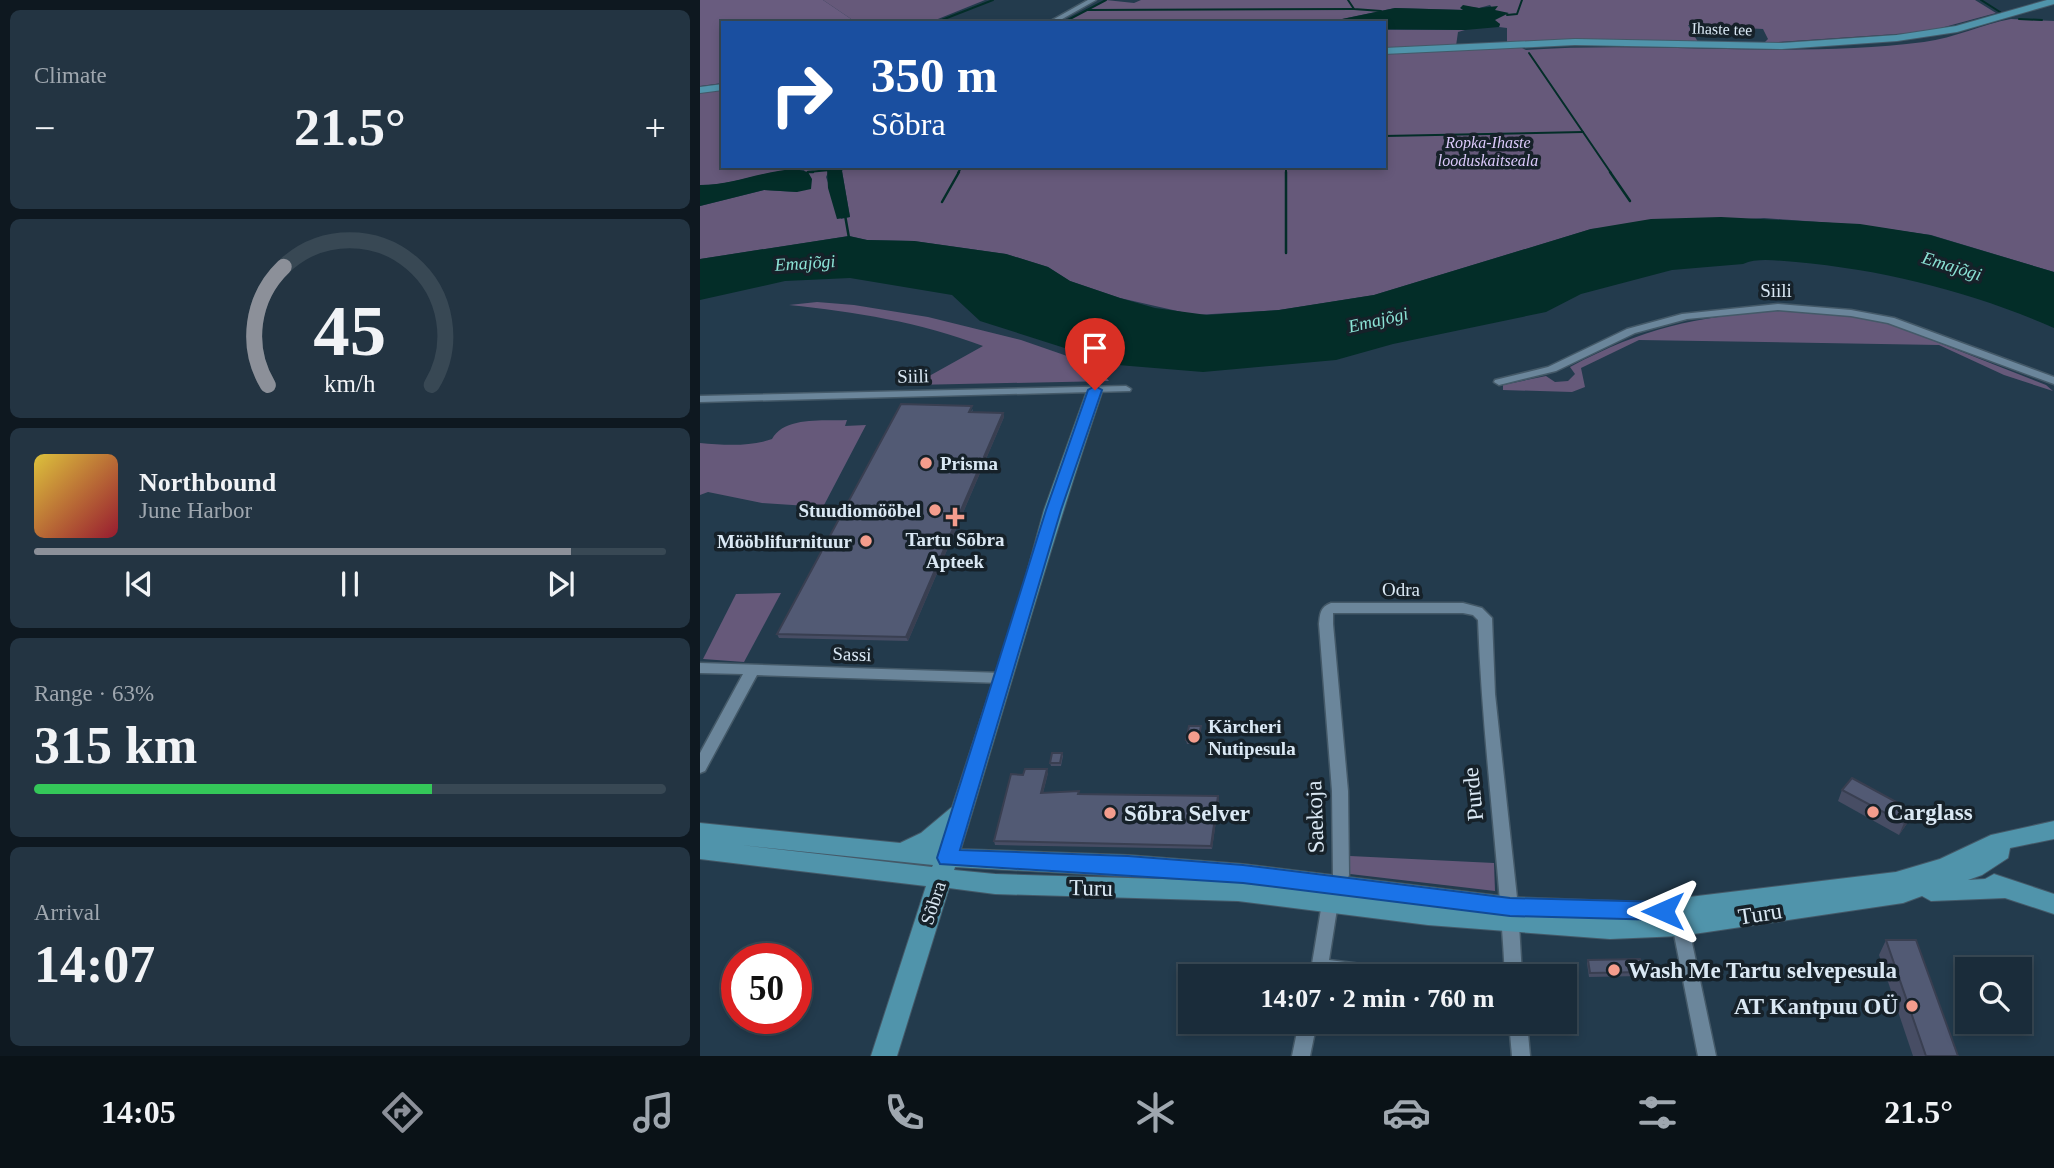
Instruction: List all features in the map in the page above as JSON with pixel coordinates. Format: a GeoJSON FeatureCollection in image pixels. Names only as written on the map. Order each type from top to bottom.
{"type":"FeatureCollection","features":[{"type":"Feature","properties":{"kind":"street"},"geometry":{"type":"LineString","coordinates":[[1054,21],[1093,0]]}},
{"type":"Feature","properties":{"kind":"street","name":"Ihaste tee"},"geometry":{"type":"LineString","coordinates":[[1386,51],[1546,43],[1773,46],[1884,39],[1957,29],[2054,1]]}},
{"type":"Feature","properties":{"kind":"street"},"geometry":{"type":"LineString","coordinates":[[700,90],[721,87]]}},
{"type":"Feature","properties":{"kind":"street","name":"Siili"},"geometry":{"type":"LineString","coordinates":[[1499,382],[1552,369],[1631,331],[1675,319],[1714,312],[1778,307],[1851,313],[1890,320],[2054,382]]}},
{"type":"Feature","properties":{"kind":"street","name":"Siili"},"geometry":{"type":"LineString","coordinates":[[700,399],[1126,389]]}},
{"type":"Feature","properties":{"kind":"street","name":"Sõbra"},"geometry":{"type":"LineString","coordinates":[[884,1056],[1054,510],[1095,390]]}},
{"type":"Feature","properties":{"kind":"street","name":"Odra"},"geometry":{"type":"LineString","coordinates":[[1327,612],[1331,608],[1463,608],[1477,611]]}},
{"type":"Feature","properties":{"kind":"street","name":"Purde"},"geometry":{"type":"LineString","coordinates":[[1477,611],[1485,618],[1487,625],[1488,694],[1511,914],[1513,964]]}},
{"type":"Feature","properties":{"kind":"street","name":"Saekoja"},"geometry":{"type":"LineString","coordinates":[[1321,964],[1334,895],[1341,875],[1340,791],[1327,612]]}},
{"type":"Feature","properties":{"kind":"street","name":"Sassi"},"geometry":{"type":"LineString","coordinates":[[700,668],[1002,678]]}},
{"type":"Feature","properties":{"kind":"street"},"geometry":{"type":"LineString","coordinates":[[700,767],[753,669]]}},
{"type":"Feature","properties":{"kind":"street"},"geometry":{"type":"LineString","coordinates":[[901,853],[929,839],[960,813]]}},
{"type":"Feature","properties":{"kind":"street","name":"Turu"},"geometry":{"type":"LineString","coordinates":[[1679,918],[1903,893],[2031,833],[2054,830]]}},
{"type":"Feature","properties":{"kind":"street","name":"Turu"},"geometry":{"type":"LineString","coordinates":[[700,832],[901,853],[944,869]]}},
{"type":"Feature","properties":{"kind":"street"},"geometry":{"type":"LineString","coordinates":[[2005,846],[1995,870],[2005,888]]}},
{"type":"Feature","properties":{"kind":"street","name":"Turu"},"geometry":{"type":"LineString","coordinates":[[700,850],[944,869],[1055,887],[1334,895],[1511,914],[1610,929],[1896,882],[1970,863]]}},
{"type":"Feature","properties":{"kind":"street"},"geometry":{"type":"LineString","coordinates":[[1970,863],[1991,882],[2054,904]]}},
{"type":"Feature","properties":{"kind":"street"},"geometry":{"type":"LineString","coordinates":[[1903,893],[1953,888],[2005,888]]}},
{"type":"Feature","properties":{"kind":"street"},"geometry":{"type":"LineString","coordinates":[[1679,918],[1707,1056]]}},
{"type":"Feature","properties":{"kind":"street"},"geometry":{"type":"LineString","coordinates":[[1301,1056],[1306,1034]]}},
{"type":"Feature","properties":{"kind":"street"},"geometry":{"type":"LineString","coordinates":[[1519,1034],[1521,1056]]}},
{"type":"Feature","properties":{"kind":"green space"},"geometry":{"type":"Polygon","coordinates":[[[823,0],[985,0],[933,21],[854,21],[823,0]]]}},
{"type":"Feature","properties":{"kind":"green space"},"geometry":{"type":"Polygon","coordinates":[[[1106,0],[1134,3],[1141,0],[1975,0],[1996,13],[1926,32],[1764,43],[1768,39],[1763,29],[1688,25],[1698,42],[1507,42],[1507,28],[1499,27],[1500,24],[1494,21],[1494,10],[1490,5],[1461,8],[1465,10],[1395,8],[1333,21],[1066,21],[1106,0]]]}},
{"type":"Feature","properties":{"kind":"green space","name":"Ropka-Ihaste looduskaitseala"},"geometry":{"type":"Polygon","coordinates":[[[2011,19],[2054,21],[2054,272],[1931,235],[1860,225],[1764,218],[1591,229],[1374,295],[1279,310],[1195,315],[1120,298],[1070,281],[1048,267],[1006,254],[914,241],[867,240],[849,236],[700,259],[700,206],[764,190],[797,192],[808,176],[804,170],[791,170],[726,183],[700,185],[700,93],[721,90],[721,168],[830,168],[826,177],[841,219],[850,217],[843,168],[1386,168],[1386,54],[1520,47],[1526,50],[1625,47],[1775,50],[1874,47],[1935,40],[2011,19]]]}},
{"type":"Feature","properties":{"kind":"green space"},"geometry":{"type":"Polygon","coordinates":[[[1386,30],[1465,30],[1458,32],[1456,46],[1386,49],[1386,30]]]}},
{"type":"Feature","properties":{"kind":"green space"},"geometry":{"type":"Polygon","coordinates":[[[817,302],[928,317],[1021,340],[1096,366],[1109,381],[913,385],[983,346],[935,330],[887,319],[789,305],[817,302]]]}},
{"type":"Feature","properties":{"kind":"green space"},"geometry":{"type":"Polygon","coordinates":[[[1776,310],[1848,316],[1891,324],[2046,385],[2053,391],[2004,375],[1939,345],[1639,340],[1581,368],[1585,387],[1572,392],[1503,390],[1503,385],[1546,376],[1555,382],[1568,381],[1575,374],[1570,367],[1646,333],[1694,321],[1776,310]]]}},
{"type":"Feature","properties":{"kind":"green space"},"geometry":{"type":"Polygon","coordinates":[[[847,420],[845,426],[866,425],[823,507],[762,503],[708,492],[700,495],[700,443],[755,443],[772,439],[786,426],[795,423],[847,420]]]}},
{"type":"Feature","properties":{"kind":"green space"},"geometry":{"type":"Polygon","coordinates":[[[781,593],[744,662],[703,659],[736,594],[781,593]]]}},
{"type":"Feature","properties":{"kind":"green space"},"geometry":{"type":"Polygon","coordinates":[[[1350,856],[1494,863],[1495,891],[1350,874],[1350,856]]]}},
{"type":"Feature","properties":{"kind":"shaded area"},"geometry":{"type":"Polygon","coordinates":[[[700,0],[823,0],[854,21],[721,21],[721,83],[700,86],[700,0]]]}},
{"type":"Feature","properties":{"kind":"water"},"geometry":{"type":"Polygon","coordinates":[[[1463,5],[1479,8],[1498,6],[1495,10],[1509,13],[1495,20],[1500,24],[1499,27],[1465,30],[1386,29],[1386,21],[1333,21],[1395,8],[1463,10],[1460,8],[1463,5]]]}},
{"type":"Feature","properties":{"kind":"water"},"geometry":{"type":"Polygon","coordinates":[[[843,168],[850,217],[837,219],[828,188],[827,169],[843,168]]]}},
{"type":"Feature","properties":{"kind":"water"},"geometry":{"type":"Polygon","coordinates":[[[795,169],[808,172],[812,179],[811,189],[797,192],[764,190],[700,206],[700,185],[795,169]]]}},
{"type":"Feature","properties":{"kind":"water","name":"Emajõgi"},"geometry":{"type":"Polygon","coordinates":[[[1721,217],[1860,224],[1930,235],[2054,272],[2054,328],[1992,304],[1928,284],[1829,266],[1769,260],[1672,270],[1581,294],[1546,312],[1393,344],[1336,360],[1203,372],[1118,365],[980,321],[952,295],[850,278],[785,281],[700,300],[700,259],[849,236],[867,240],[914,241],[1006,254],[1048,267],[1070,281],[1155,308],[1207,315],[1279,310],[1374,295],[1591,229],[1651,219],[1721,217]]]}},
{"type":"Feature","properties":{"kind":"building"},"geometry":{"type":"Polygon","coordinates":[[[901,404],[972,406],[969,412],[1003,413],[906,637],[777,634],[901,404]]]}},
{"type":"Feature","properties":{"kind":"building","name":"Kärcheri Nutipesula"},"geometry":{"type":"Polygon","coordinates":[[[1189,726],[1201,726],[1198,740],[1186,740],[1189,726]]]}},
{"type":"Feature","properties":{"kind":"building"},"geometry":{"type":"Polygon","coordinates":[[[1052,753],[1062,753],[1060,763],[1050,763],[1052,753]]]}},
{"type":"Feature","properties":{"kind":"building","name":"Sõbra Selver"},"geometry":{"type":"Polygon","coordinates":[[[1025,769],[1047,769],[1041,793],[1079,791],[1078,794],[1218,796],[1211,846],[994,841],[1011,774],[1023,775],[1025,769]]]}},
{"type":"Feature","properties":{"kind":"building"},"geometry":{"type":"Polygon","coordinates":[[[1852,778],[1913,811],[1904,823],[1842,790],[1852,778]]]}},
{"type":"Feature","properties":{"kind":"building"},"geometry":{"type":"Polygon","coordinates":[[[1886,940],[1916,940],[1958,1056],[1926,1056],[1886,940]]]}},
{"type":"Feature","properties":{"kind":"building","name":"Wash Me Tartu selvepesula"},"geometry":{"type":"Polygon","coordinates":[[[1640,959],[1643,972],[1590,973],[1588,960],[1640,959]]]}},
{"type":"Feature","properties":{"kind":"waterway"},"geometry":{"type":"LineString","coordinates":[[939,21],[993,0]]}},
{"type":"Feature","properties":{"kind":"waterway"},"geometry":{"type":"LineString","coordinates":[[1066,21],[1106,0]]}},
{"type":"Feature","properties":{"kind":"waterway"},"geometry":{"type":"LineString","coordinates":[[1348,0],[1354,9]]}},
{"type":"Feature","properties":{"kind":"waterway"},"geometry":{"type":"LineString","coordinates":[[1507,15],[1517,14],[1522,0]]}},
{"type":"Feature","properties":{"kind":"waterway"},"geometry":{"type":"LineString","coordinates":[[1981,0],[2000,12]]}},
{"type":"Feature","properties":{"kind":"waterway"},"geometry":{"type":"LineString","coordinates":[[1087,10],[1354,9]]}},
{"type":"Feature","properties":{"kind":"waterway"},"geometry":{"type":"LineString","coordinates":[[1354,9],[1381,11]]}},
{"type":"Feature","properties":{"kind":"waterway"},"geometry":{"type":"LineString","coordinates":[[2019,19],[2042,20]]}},
{"type":"Feature","properties":{"kind":"waterway"},"geometry":{"type":"LineString","coordinates":[[1529,53],[1583,132]]}},
{"type":"Feature","properties":{"kind":"waterway"},"geometry":{"type":"LineString","coordinates":[[1386,136],[1583,132]]}},
{"type":"Feature","properties":{"kind":"waterway"},"geometry":{"type":"LineString","coordinates":[[1583,132],[1611,173]]}},
{"type":"Feature","properties":{"kind":"waterway"},"geometry":{"type":"LineString","coordinates":[[958,173],[961,168]]}},
{"type":"Feature","properties":{"kind":"waterway"},"geometry":{"type":"LineString","coordinates":[[1286,168],[1286,253]]}},
{"type":"Feature","properties":{"kind":"waterway"},"geometry":{"type":"LineString","coordinates":[[813,172],[808,172],[830,170]]}},
{"type":"Feature","properties":{"kind":"waterway"},"geometry":{"type":"LineString","coordinates":[[942,202],[959,172]]}},
{"type":"Feature","properties":{"kind":"waterway"},"geometry":{"type":"LineString","coordinates":[[1610,172],[1630,201]]}},
{"type":"Feature","properties":{"kind":"waterway"},"geometry":{"type":"LineString","coordinates":[[845,215],[849,238]]}},
{"type":"Feature","properties":{"kind":"place","name":"Prisma"},"geometry":{"type":"Point","coordinates":[926,463]}},
{"type":"Feature","properties":{"kind":"place","name":"Stuudiomööbel"},"geometry":{"type":"Point","coordinates":[935,510]}},
{"type":"Feature","properties":{"kind":"place","name":"Tartu Sõbra Apteek"},"geometry":{"type":"Point","coordinates":[955,517]}},
{"type":"Feature","properties":{"kind":"place","name":"Mööblifurnituur"},"geometry":{"type":"Point","coordinates":[866,541]}},
{"type":"Feature","properties":{"kind":"place","name":"Kärcheri Nutipesula"},"geometry":{"type":"Point","coordinates":[1194,737]}},
{"type":"Feature","properties":{"kind":"place","name":"Carglass"},"geometry":{"type":"Point","coordinates":[1873,812]}},
{"type":"Feature","properties":{"kind":"place","name":"Sõbra Selver"},"geometry":{"type":"Point","coordinates":[1110,813]}},
{"type":"Feature","properties":{"kind":"place","name":"Wash Me Tartu selvepesula"},"geometry":{"type":"Point","coordinates":[1614,970]}},
{"type":"Feature","properties":{"kind":"place","name":"AT Kantpuu OÜ"},"geometry":{"type":"Point","coordinates":[1912,1006]}},
{"type":"Feature","properties":{"kind":"route"},"geometry":{"type":"LineString","coordinates":[[1095,390],[1045,536],[1028,601],[948,858],[1128,865],[1243,874],[1510,907],[1663,911]]}}]}
